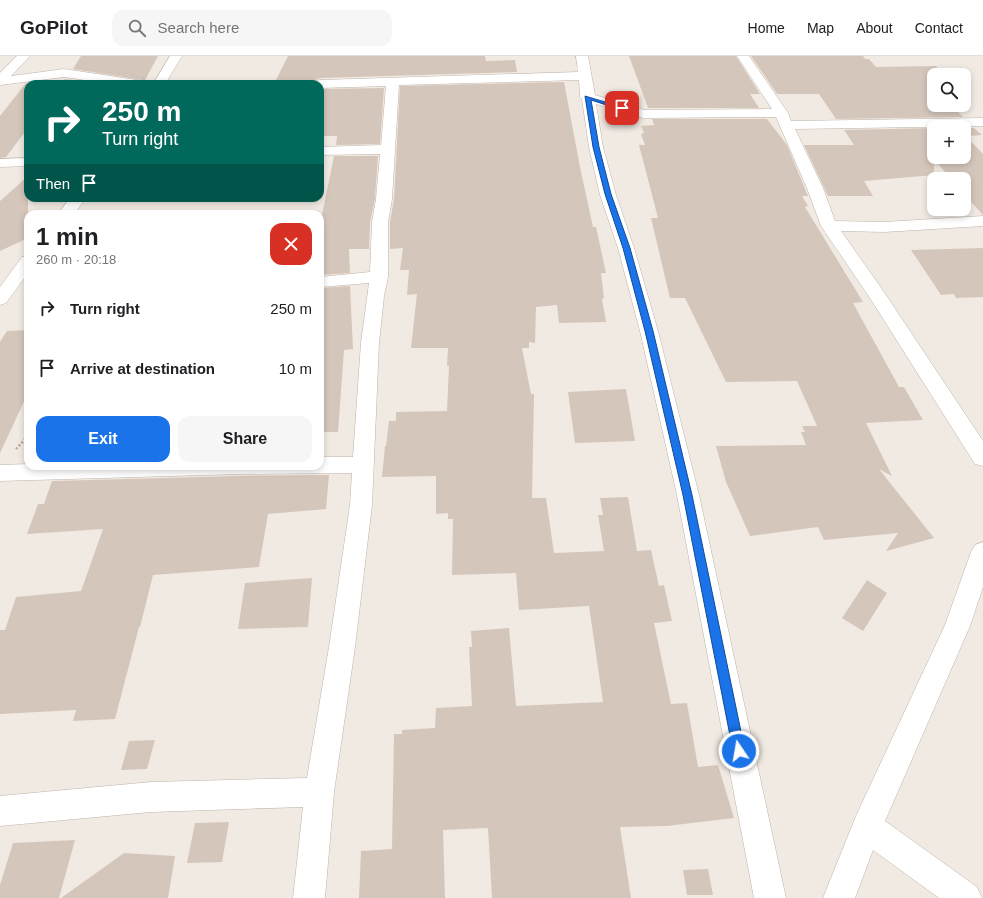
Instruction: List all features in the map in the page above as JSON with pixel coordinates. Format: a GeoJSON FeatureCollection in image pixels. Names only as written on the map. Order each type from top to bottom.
{"type":"FeatureCollection","features":[{"type":"Feature","properties":{"kind":"street"},"geometry":{"type":"LineString","coordinates":[[161,80],[176,56]]}},
{"type":"Feature","properties":{"kind":"street"},"geometry":{"type":"LineString","coordinates":[[742,56],[784,119],[815,188],[829,226],[878,296],[983,458]]}},
{"type":"Feature","properties":{"kind":"street"},"geometry":{"type":"LineString","coordinates":[[0,61],[21,59]]}},
{"type":"Feature","properties":{"kind":"street"},"geometry":{"type":"LineString","coordinates":[[0,80],[21,59]]}},
{"type":"Feature","properties":{"kind":"street"},"geometry":{"type":"LineString","coordinates":[[324,84],[394,83],[584,66],[587,98],[596,147],[608,194],[626,248],[647,324],[688,495],[770,898]]}},
{"type":"Feature","properties":{"kind":"street"},"geometry":{"type":"LineString","coordinates":[[0,80],[64,73],[110,80]]}},
{"type":"Feature","properties":{"kind":"street"},"geometry":{"type":"LineString","coordinates":[[309,898],[319,792],[342,647],[361,505],[370,343],[375,296],[379,277],[380,222],[384,199],[394,83]]}},
{"type":"Feature","properties":{"kind":"street"},"geometry":{"type":"LineString","coordinates":[[587,98],[643,114],[784,119],[983,122]]}},
{"type":"Feature","properties":{"kind":"street"},"geometry":{"type":"LineString","coordinates":[[324,151],[388,150]]}},
{"type":"Feature","properties":{"kind":"street"},"geometry":{"type":"LineString","coordinates":[[0,163],[24,162]]}},
{"type":"Feature","properties":{"kind":"street"},"geometry":{"type":"LineString","coordinates":[[829,226],[884,227],[983,222]]}},
{"type":"Feature","properties":{"kind":"street"},"geometry":{"type":"LineString","coordinates":[[0,274],[24,270]]}},
{"type":"Feature","properties":{"kind":"street"},"geometry":{"type":"LineString","coordinates":[[0,299],[24,271]]}},
{"type":"Feature","properties":{"kind":"street"},"geometry":{"type":"LineString","coordinates":[[324,282],[379,277]]}},
{"type":"Feature","properties":{"kind":"street"},"geometry":{"type":"LineString","coordinates":[[324,466],[364,465]]}},
{"type":"Feature","properties":{"kind":"street"},"geometry":{"type":"LineString","coordinates":[[0,473],[112,470]]}},
{"type":"Feature","properties":{"kind":"street"},"geometry":{"type":"LineString","coordinates":[[839,898],[867,827],[957,626],[983,552]]}},
{"type":"Feature","properties":{"kind":"street"},"geometry":{"type":"LineString","coordinates":[[0,811],[151,797],[319,792]]}},
{"type":"Feature","properties":{"kind":"street"},"geometry":{"type":"LineString","coordinates":[[867,827],[966,898]]}},
{"type":"Feature","properties":{"kind":"building"},"geometry":{"type":"Polygon","coordinates":[[[81,56],[158,56],[145,80],[73,69],[81,56]]]}},
{"type":"Feature","properties":{"kind":"building"},"geometry":{"type":"Polygon","coordinates":[[[288,56],[485,56],[486,61],[515,60],[517,72],[320,78],[315,80],[276,80],[288,56]]]}},
{"type":"Feature","properties":{"kind":"building"},"geometry":{"type":"Polygon","coordinates":[[[629,56],[736,56],[760,94],[750,94],[759,108],[648,108],[629,56]]]}},
{"type":"Feature","properties":{"kind":"building"},"geometry":{"type":"Polygon","coordinates":[[[751,56],[863,56],[865,59],[869,59],[876,67],[936,66],[938,68],[927,68],[927,112],[958,112],[963,117],[836,119],[819,94],[777,94],[751,56]]]}},
{"type":"Feature","properties":{"kind":"building"},"geometry":{"type":"Polygon","coordinates":[[[564,82],[593,227],[596,227],[606,273],[601,273],[604,298],[602,299],[606,322],[559,323],[557,305],[536,307],[535,343],[529,342],[529,348],[522,348],[531,394],[534,394],[532,498],[546,498],[554,553],[604,551],[598,515],[603,515],[600,498],[628,497],[637,551],[651,550],[659,586],[664,585],[672,621],[654,623],[671,704],[687,703],[698,767],[718,765],[734,818],[667,826],[620,827],[631,898],[492,898],[488,828],[443,830],[445,898],[359,898],[361,851],[392,849],[394,734],[402,734],[402,730],[435,728],[436,708],[472,706],[469,647],[472,647],[471,631],[509,628],[516,706],[603,702],[589,606],[519,610],[516,573],[452,575],[453,519],[448,519],[448,513],[436,514],[436,476],[382,477],[389,421],[396,421],[396,412],[447,411],[449,366],[447,366],[448,348],[411,348],[417,294],[407,295],[409,270],[400,270],[403,248],[390,249],[390,222],[394,199],[400,86],[564,82]]]}},
{"type":"Feature","properties":{"kind":"building"},"geometry":{"type":"Polygon","coordinates":[[[24,86],[24,133],[6,157],[0,158],[0,116],[24,86]]]}},
{"type":"Feature","properties":{"kind":"building"},"geometry":{"type":"Polygon","coordinates":[[[384,88],[380,144],[336,145],[337,136],[324,136],[324,89],[384,88]]]}},
{"type":"Feature","properties":{"kind":"building"},"geometry":{"type":"Polygon","coordinates":[[[652,119],[767,119],[787,145],[808,196],[802,196],[808,206],[805,207],[863,302],[853,303],[899,387],[904,387],[923,420],[866,423],[892,476],[879,469],[934,538],[886,551],[898,533],[824,540],[818,527],[750,536],[726,482],[716,446],[806,445],[801,432],[805,432],[802,426],[817,426],[797,381],[726,382],[685,298],[670,298],[651,218],[658,218],[639,145],[645,145],[641,134],[644,133],[641,126],[654,125],[652,119]]]}},
{"type":"Feature","properties":{"kind":"building"},"geometry":{"type":"Polygon","coordinates":[[[927,128],[927,164],[934,164],[934,172],[927,172],[927,176],[864,181],[873,196],[828,196],[804,145],[854,145],[844,130],[927,128]]]}},
{"type":"Feature","properties":{"kind":"building"},"geometry":{"type":"Polygon","coordinates":[[[971,128],[974,128],[982,135],[971,136],[971,128]]]}},
{"type":"Feature","properties":{"kind":"building"},"geometry":{"type":"Polygon","coordinates":[[[971,141],[983,154],[983,215],[971,202],[971,172],[945,172],[938,164],[971,164],[971,141]]]}},
{"type":"Feature","properties":{"kind":"building"},"geometry":{"type":"Polygon","coordinates":[[[334,156],[378,156],[375,199],[370,222],[369,249],[349,249],[350,273],[324,275],[323,210],[334,156]]]}},
{"type":"Feature","properties":{"kind":"building"},"geometry":{"type":"Polygon","coordinates":[[[24,180],[24,202],[28,202],[28,210],[24,210],[24,240],[0,251],[0,201],[24,180]]]}},
{"type":"Feature","properties":{"kind":"building"},"geometry":{"type":"Polygon","coordinates":[[[983,248],[983,297],[956,298],[954,294],[941,295],[911,250],[983,248]]]}},
{"type":"Feature","properties":{"kind":"building"},"geometry":{"type":"Polygon","coordinates":[[[350,286],[353,349],[344,350],[338,432],[324,432],[324,288],[350,286]]]}},
{"type":"Feature","properties":{"kind":"building"},"geometry":{"type":"Polygon","coordinates":[[[24,330],[24,402],[0,453],[0,342],[7,331],[24,330]]]}},
{"type":"Feature","properties":{"kind":"building"},"geometry":{"type":"Polygon","coordinates":[[[626,389],[635,441],[575,443],[568,392],[626,389]]]}},
{"type":"Feature","properties":{"kind":"building"},"geometry":{"type":"Polygon","coordinates":[[[329,475],[326,509],[268,514],[259,567],[153,575],[115,719],[73,721],[76,710],[0,714],[0,630],[5,630],[16,597],[81,591],[103,529],[27,534],[38,504],[44,504],[52,481],[329,475]]]}},
{"type":"Feature","properties":{"kind":"building"},"geometry":{"type":"Polygon","coordinates":[[[312,578],[308,627],[238,629],[245,583],[312,578]]]}},
{"type":"Feature","properties":{"kind":"building"},"geometry":{"type":"Polygon","coordinates":[[[867,580],[887,593],[863,631],[842,618],[867,580]]]}},
{"type":"Feature","properties":{"kind":"building"},"geometry":{"type":"Polygon","coordinates":[[[155,740],[147,769],[121,770],[129,741],[155,740]]]}},
{"type":"Feature","properties":{"kind":"building"},"geometry":{"type":"Polygon","coordinates":[[[229,822],[222,862],[187,863],[195,823],[229,822]]]}},
{"type":"Feature","properties":{"kind":"building"},"geometry":{"type":"Polygon","coordinates":[[[75,840],[59,898],[0,898],[0,885],[13,843],[75,840]]]}},
{"type":"Feature","properties":{"kind":"building"},"geometry":{"type":"Polygon","coordinates":[[[124,853],[175,856],[168,898],[61,898],[124,853]]]}},
{"type":"Feature","properties":{"kind":"building"},"geometry":{"type":"Polygon","coordinates":[[[708,869],[713,895],[687,895],[683,870],[708,869]]]}},
{"type":"Feature","properties":{"kind":"route"},"geometry":{"type":"LineString","coordinates":[[622,108],[587,98],[596,147],[608,194],[626,248],[649,331],[688,495],[739,751]]}}]}
